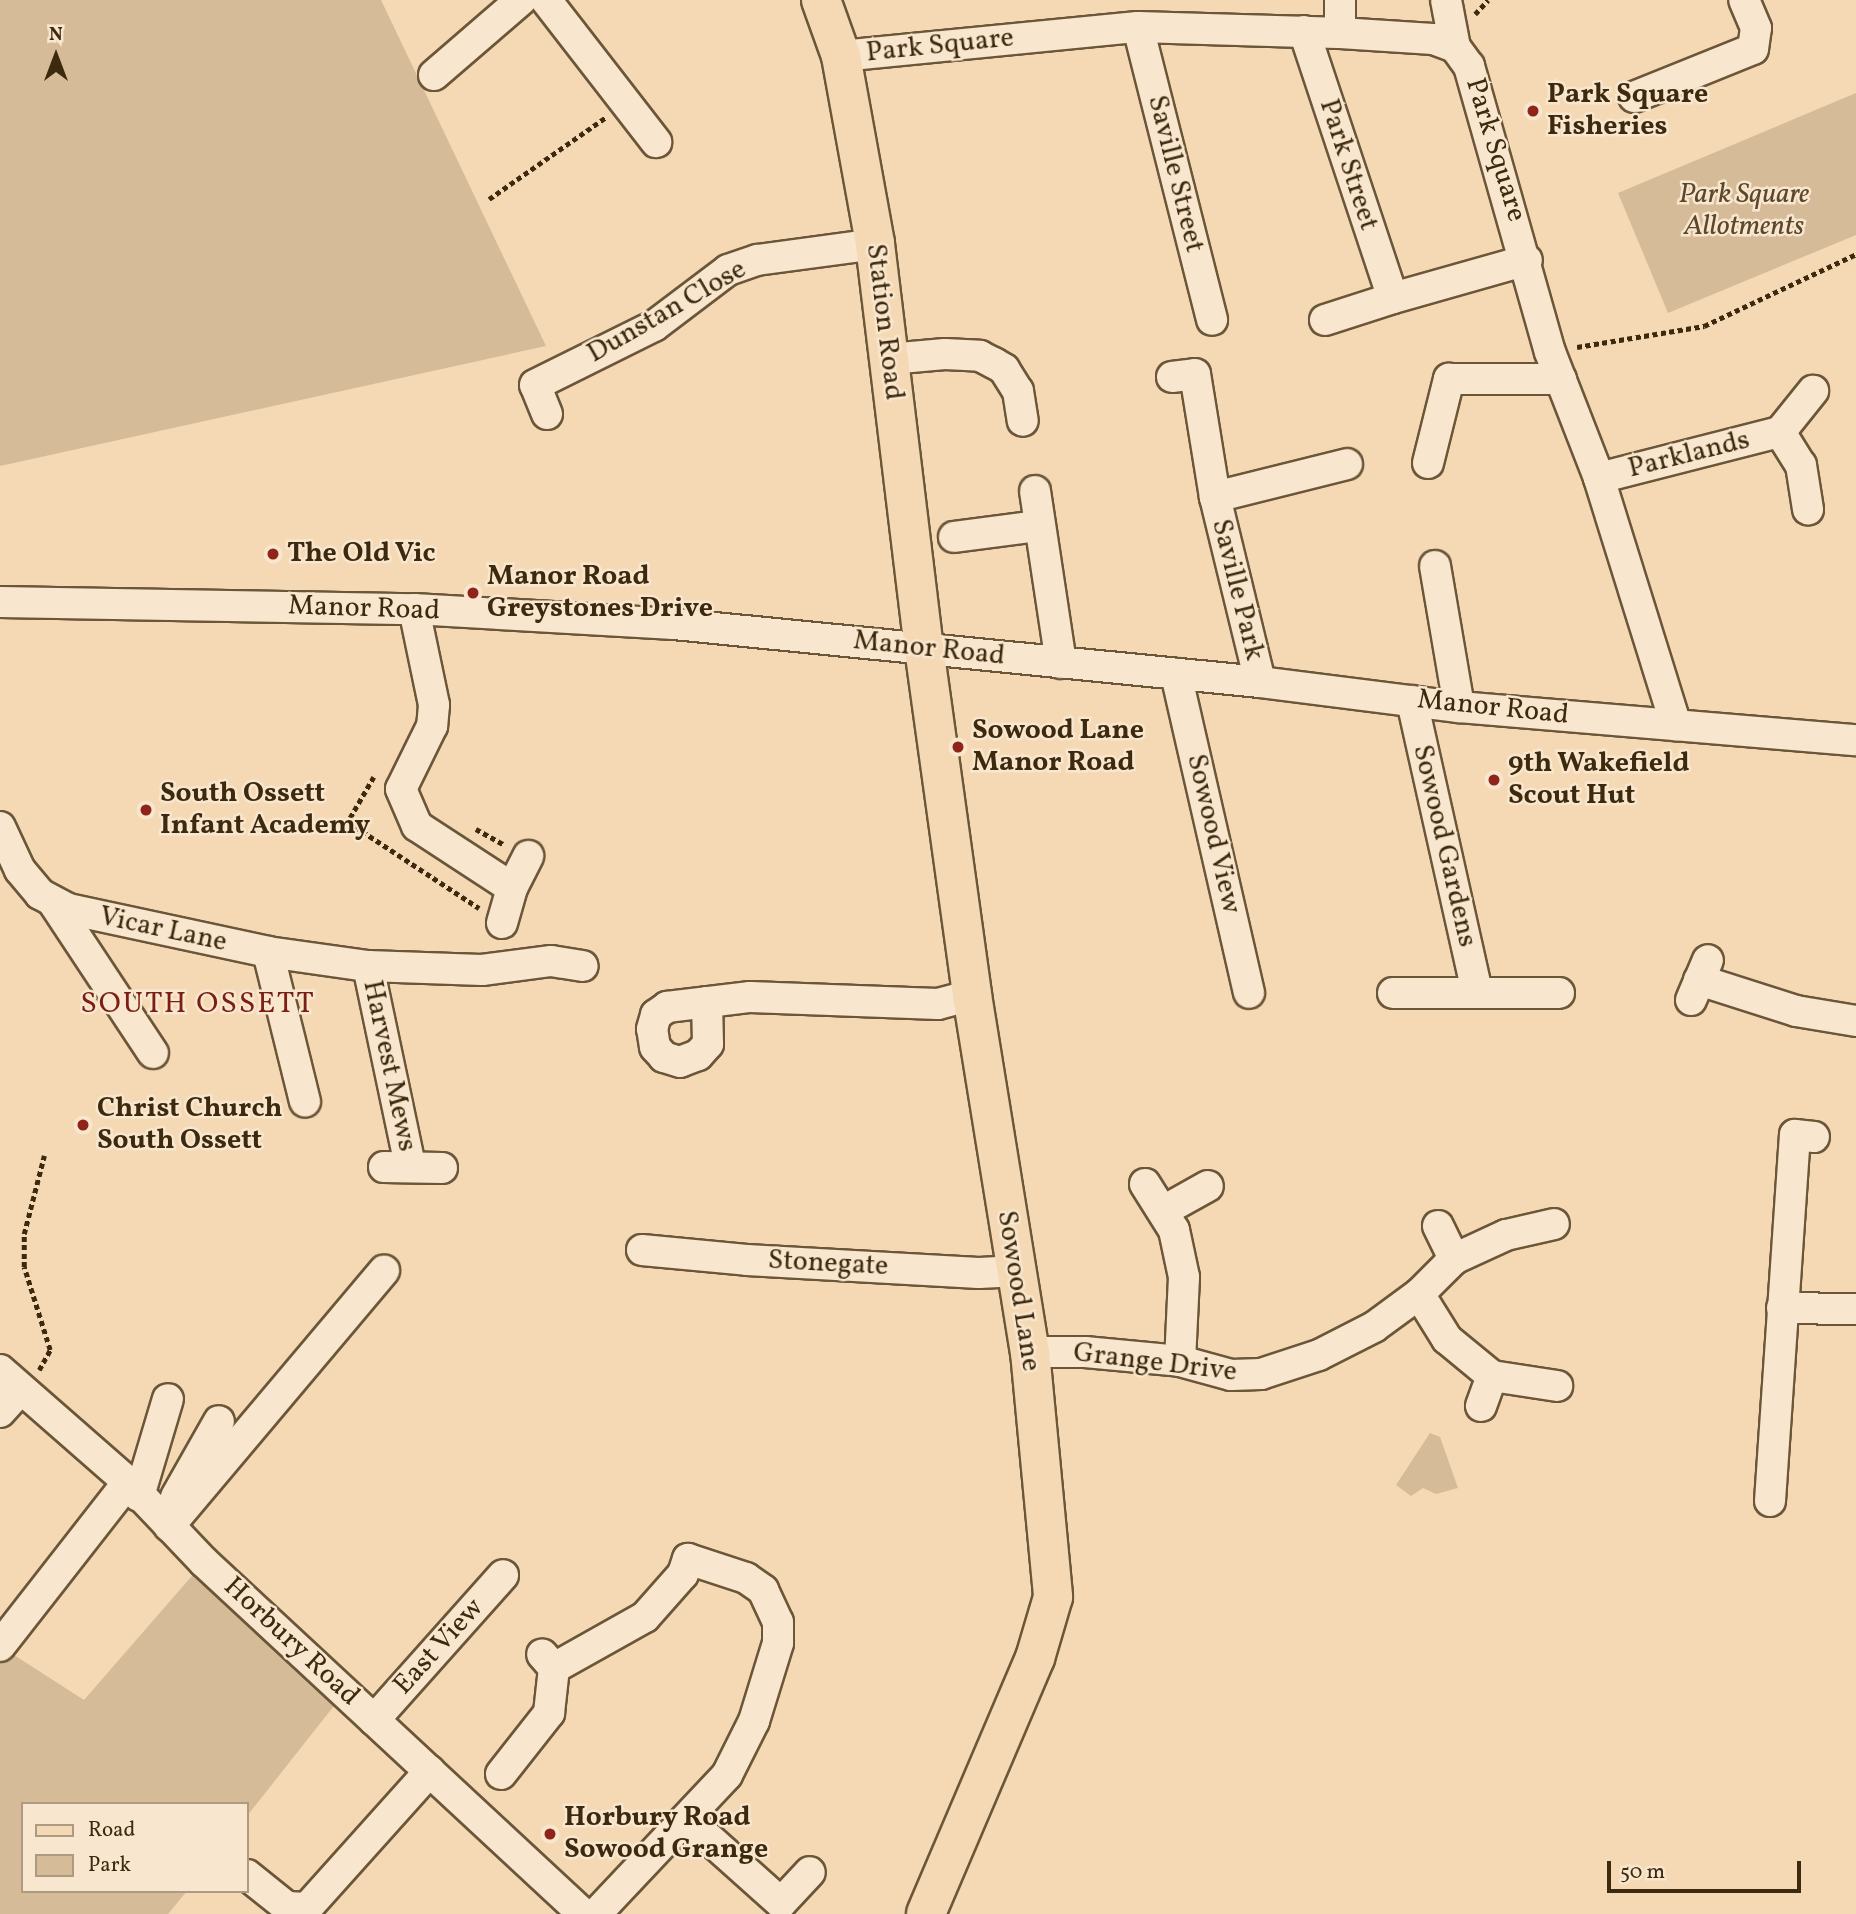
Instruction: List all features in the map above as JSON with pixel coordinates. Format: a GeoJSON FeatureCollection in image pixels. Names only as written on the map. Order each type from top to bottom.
{"type":"FeatureCollection","features":[{"type":"Feature","properties":{"kind":"main road","name":"Station Road"},"geometry":{"type":"LineString","coordinates":[[821,0],[841,56],[875,244],[924,648]]}},
{"type":"Feature","properties":{"kind":"main road","name":"Sowood Lane"},"geometry":{"type":"LineString","coordinates":[[924,648],[972,995],[1014,1271],[1031,1352],[1053,1597],[1035,1658],[926,1914]]}},
{"type":"Feature","properties":{"kind":"street"},"geometry":{"type":"LineString","coordinates":[[433,75],[521,0]]}},
{"type":"Feature","properties":{"kind":"street"},"geometry":{"type":"LineString","coordinates":[[546,0],[656,142]]}},
{"type":"Feature","properties":{"kind":"street"},"geometry":{"type":"LineString","coordinates":[[1340,0],[1340,33]]}},
{"type":"Feature","properties":{"kind":"street"},"geometry":{"type":"LineString","coordinates":[[1446,0],[1455,47]]}},
{"type":"Feature","properties":{"kind":"street"},"geometry":{"type":"LineString","coordinates":[[1634,97],[1753,49],[1756,29],[1745,0]]}},
{"type":"Feature","properties":{"kind":"street","name":"Park Square"},"geometry":{"type":"LineString","coordinates":[[841,56],[1138,27],[1340,33],[1433,39],[1455,47],[1469,65],[1527,260],[1550,352],[1599,478],[1676,725]]}},
{"type":"Feature","properties":{"kind":"street","name":"Saville Street"},"geometry":{"type":"LineString","coordinates":[[1138,27],[1212,320]]}},
{"type":"Feature","properties":{"kind":"street","name":"Park Street"},"geometry":{"type":"LineString","coordinates":[[1304,31],[1392,298]]}},
{"type":"Feature","properties":{"kind":"street","name":"Dunstan Close"},"geometry":{"type":"LineString","coordinates":[[547,414],[535,385],[654,326],[727,270],[757,260],[875,244]]}},
{"type":"Feature","properties":{"kind":"street"},"geometry":{"type":"LineString","coordinates":[[1325,320],[1527,260]]}},
{"type":"Feature","properties":{"kind":"street"},"geometry":{"type":"LineString","coordinates":[[889,359],[945,354],[987,359],[1004,369],[1018,391],[1023,421]]}},
{"type":"Feature","properties":{"kind":"street","name":"Saville Park"},"geometry":{"type":"LineString","coordinates":[[1172,377],[1195,374],[1214,497],[1260,682]]}},
{"type":"Feature","properties":{"kind":"street"},"geometry":{"type":"LineString","coordinates":[[1428,463],[1449,379],[1561,379]]}},
{"type":"Feature","properties":{"kind":"street","name":"Parklands"},"geometry":{"type":"LineString","coordinates":[[1599,478],[1780,432],[1813,391]]}},
{"type":"Feature","properties":{"kind":"street","name":"Parklands"},"geometry":{"type":"LineString","coordinates":[[1780,432],[1801,466],[1808,509]]}},
{"type":"Feature","properties":{"kind":"street","name":"Saville Park"},"geometry":{"type":"LineString","coordinates":[[1214,497],[1347,464]]}},
{"type":"Feature","properties":{"kind":"street"},"geometry":{"type":"LineString","coordinates":[[1035,491],[1037,526],[1061,663]]}},
{"type":"Feature","properties":{"kind":"street"},"geometry":{"type":"LineString","coordinates":[[954,537],[1037,526]]}},
{"type":"Feature","properties":{"kind":"street"},"geometry":{"type":"LineString","coordinates":[[1435,566],[1459,707]]}},
{"type":"Feature","properties":{"kind":"street","name":"Manor Road"},"geometry":{"type":"LineString","coordinates":[[0,602],[414,609],[674,624],[1260,682],[1459,707],[1856,740]]}},
{"type":"Feature","properties":{"kind":"street"},"geometry":{"type":"LineString","coordinates":[[414,609],[434,705],[432,726],[419,744],[401,789],[417,826],[512,888]]}},
{"type":"Feature","properties":{"kind":"street","name":"Sowood View"},"geometry":{"type":"LineString","coordinates":[[1177,674],[1249,993]]}},
{"type":"Feature","properties":{"kind":"street","name":"Sowood Gardens"},"geometry":{"type":"LineString","coordinates":[[1412,701],[1477,991]]}},
{"type":"Feature","properties":{"kind":"street","name":"Vicar Lane"},"geometry":{"type":"LineString","coordinates":[[0,827],[20,870],[40,894],[80,912],[268,952],[368,966],[482,970],[551,961],[583,966]]}},
{"type":"Feature","properties":{"kind":"street"},"geometry":{"type":"LineString","coordinates":[[502,923],[512,888],[528,856]]}},
{"type":"Feature","properties":{"kind":"street"},"geometry":{"type":"LineString","coordinates":[[53,902],[153,1053]]}},
{"type":"Feature","properties":{"kind":"street"},"geometry":{"type":"LineString","coordinates":[[268,952],[305,1101]]}},
{"type":"Feature","properties":{"kind":"street","name":"Harvest Mews"},"geometry":{"type":"LineString","coordinates":[[368,966],[397,1167],[442,1168]]}},
{"type":"Feature","properties":{"kind":"street"},"geometry":{"type":"LineString","coordinates":[[1699,980],[1796,1010],[1856,1021]]}},
{"type":"Feature","properties":{"kind":"street","name":"Sowood Gardens"},"geometry":{"type":"LineString","coordinates":[[1393,993],[1559,993]]}},
{"type":"Feature","properties":{"kind":"street"},"geometry":{"type":"LineString","coordinates":[[707,1002],[750,997],[939,1004],[972,995]]}},
{"type":"Feature","properties":{"kind":"street"},"geometry":{"type":"LineString","coordinates":[[1770,1501],[1796,1135],[1814,1137]]}},
{"type":"Feature","properties":{"kind":"street"},"geometry":{"type":"LineString","coordinates":[[1145,1184],[1165,1210],[1184,1277],[1180,1361]]}},
{"type":"Feature","properties":{"kind":"street"},"geometry":{"type":"LineString","coordinates":[[1165,1210],[1208,1186]]}},
{"type":"Feature","properties":{"kind":"street","name":"Grange Drive"},"geometry":{"type":"LineString","coordinates":[[1031,1352],[1180,1361],[1231,1375],[1289,1367],[1351,1340],[1419,1294],[1454,1258],[1506,1235],[1554,1224]]}},
{"type":"Feature","properties":{"kind":"street"},"geometry":{"type":"LineString","coordinates":[[1438,1226],[1454,1258]]}},
{"type":"Feature","properties":{"kind":"street","name":"Stonegate"},"geometry":{"type":"LineString","coordinates":[[642,1250],[747,1260],[979,1273],[1014,1271]]}},
{"type":"Feature","properties":{"kind":"street"},"geometry":{"type":"LineString","coordinates":[[166,1523],[384,1271]]}},
{"type":"Feature","properties":{"kind":"street"},"geometry":{"type":"LineString","coordinates":[[1419,1294],[1447,1339],[1492,1376],[1557,1386]]}},
{"type":"Feature","properties":{"kind":"street"},"geometry":{"type":"LineString","coordinates":[[1782,1308],[1856,1309]]}},
{"type":"Feature","properties":{"kind":"street"},"geometry":{"type":"LineString","coordinates":[[1482,1406],[1492,1376]]}},
{"type":"Feature","properties":{"kind":"street"},"geometry":{"type":"LineString","coordinates":[[0,1412],[17,1385]]}},
{"type":"Feature","properties":{"kind":"street","name":"Horbury Road"},"geometry":{"type":"LineString","coordinates":[[17,1385],[133,1489],[374,1720],[583,1914]]}},
{"type":"Feature","properties":{"kind":"street"},"geometry":{"type":"LineString","coordinates":[[0,1646],[133,1489],[168,1399]]}},
{"type":"Feature","properties":{"kind":"street"},"geometry":{"type":"LineString","coordinates":[[166,1523],[219,1421]]}},
{"type":"Feature","properties":{"kind":"street"},"geometry":{"type":"LineString","coordinates":[[501,1774],[549,1713],[548,1661],[645,1617],[682,1574],[688,1559],[728,1570],[763,1590],[774,1605],[778,1643],[754,1721],[727,1775],[596,1914]]}},
{"type":"Feature","properties":{"kind":"street","name":"East View"},"geometry":{"type":"LineString","coordinates":[[374,1720],[503,1575]]}},
{"type":"Feature","properties":{"kind":"street"},"geometry":{"type":"LineString","coordinates":[[248,1876],[287,1907],[307,1908],[430,1771]]}},
{"type":"Feature","properties":{"kind":"street"},"geometry":{"type":"LineString","coordinates":[[687,1819],[783,1908],[810,1872]]}},
{"type":"Feature","properties":{"kind":"path"},"geometry":{"type":"LineString","coordinates":[[489,199],[626,103]]}},
{"type":"Feature","properties":{"kind":"path"},"geometry":{"type":"LineString","coordinates":[[1550,352],[1704,326],[1856,254]]}},
{"type":"Feature","properties":{"kind":"path"},"geometry":{"type":"LineString","coordinates":[[17,1385],[50,1350],[24,1267],[24,1234],[44,1156]]}},
{"type":"Feature","properties":{"kind":"green space"},"geometry":{"type":"Polygon","coordinates":[[[0,0],[381,0],[546,346],[0,466],[0,0]]]}},
{"type":"Feature","properties":{"kind":"green space","name":"Park Square Allotments"},"geometry":{"type":"Polygon","coordinates":[[[1856,93],[1856,235],[1668,313],[1618,193],[1856,93]]]}},
{"type":"Feature","properties":{"kind":"green space"},"geometry":{"type":"Polygon","coordinates":[[[1430,1433],[1440,1437],[1458,1488],[1436,1494],[1423,1488],[1411,1496],[1396,1485],[1430,1433]]]}},
{"type":"Feature","properties":{"kind":"green space"},"geometry":{"type":"Polygon","coordinates":[[[204,1562],[345,1692],[248,1815],[248,1802],[21,1802],[21,1893],[185,1893],[168,1914],[0,1914],[0,1646],[84,1700],[204,1562]]]}},
{"type":"Feature","properties":{"kind":"place","name":"Park Square Fisheries"},"geometry":{"type":"Point","coordinates":[1533,111]}},
{"type":"Feature","properties":{"kind":"place","name":"The Old Vic"},"geometry":{"type":"Point","coordinates":[273,554]}},
{"type":"Feature","properties":{"kind":"place","name":"Manor Road Greystones Drive"},"geometry":{"type":"Point","coordinates":[473,593]}},
{"type":"Feature","properties":{"kind":"place","name":"Sowood Lane Manor Road"},"geometry":{"type":"Point","coordinates":[958,747]}},
{"type":"Feature","properties":{"kind":"place","name":"9th Wakefield Scout Hut"},"geometry":{"type":"Point","coordinates":[1494,780]}},
{"type":"Feature","properties":{"kind":"place","name":"South Ossett Infant Academy"},"geometry":{"type":"Point","coordinates":[146,810]}},
{"type":"Feature","properties":{"kind":"place","name":"Christ Church South Ossett"},"geometry":{"type":"Point","coordinates":[83,1125]}},
{"type":"Feature","properties":{"kind":"place","name":"Horbury Road Sowood Grange"},"geometry":{"type":"Point","coordinates":[550,1834]}},
{"type":"Feature","properties":{"kind":"district","name":"SOUTH OSSETT"},"geometry":{"type":"Point","coordinates":[198,1004]}}]}
